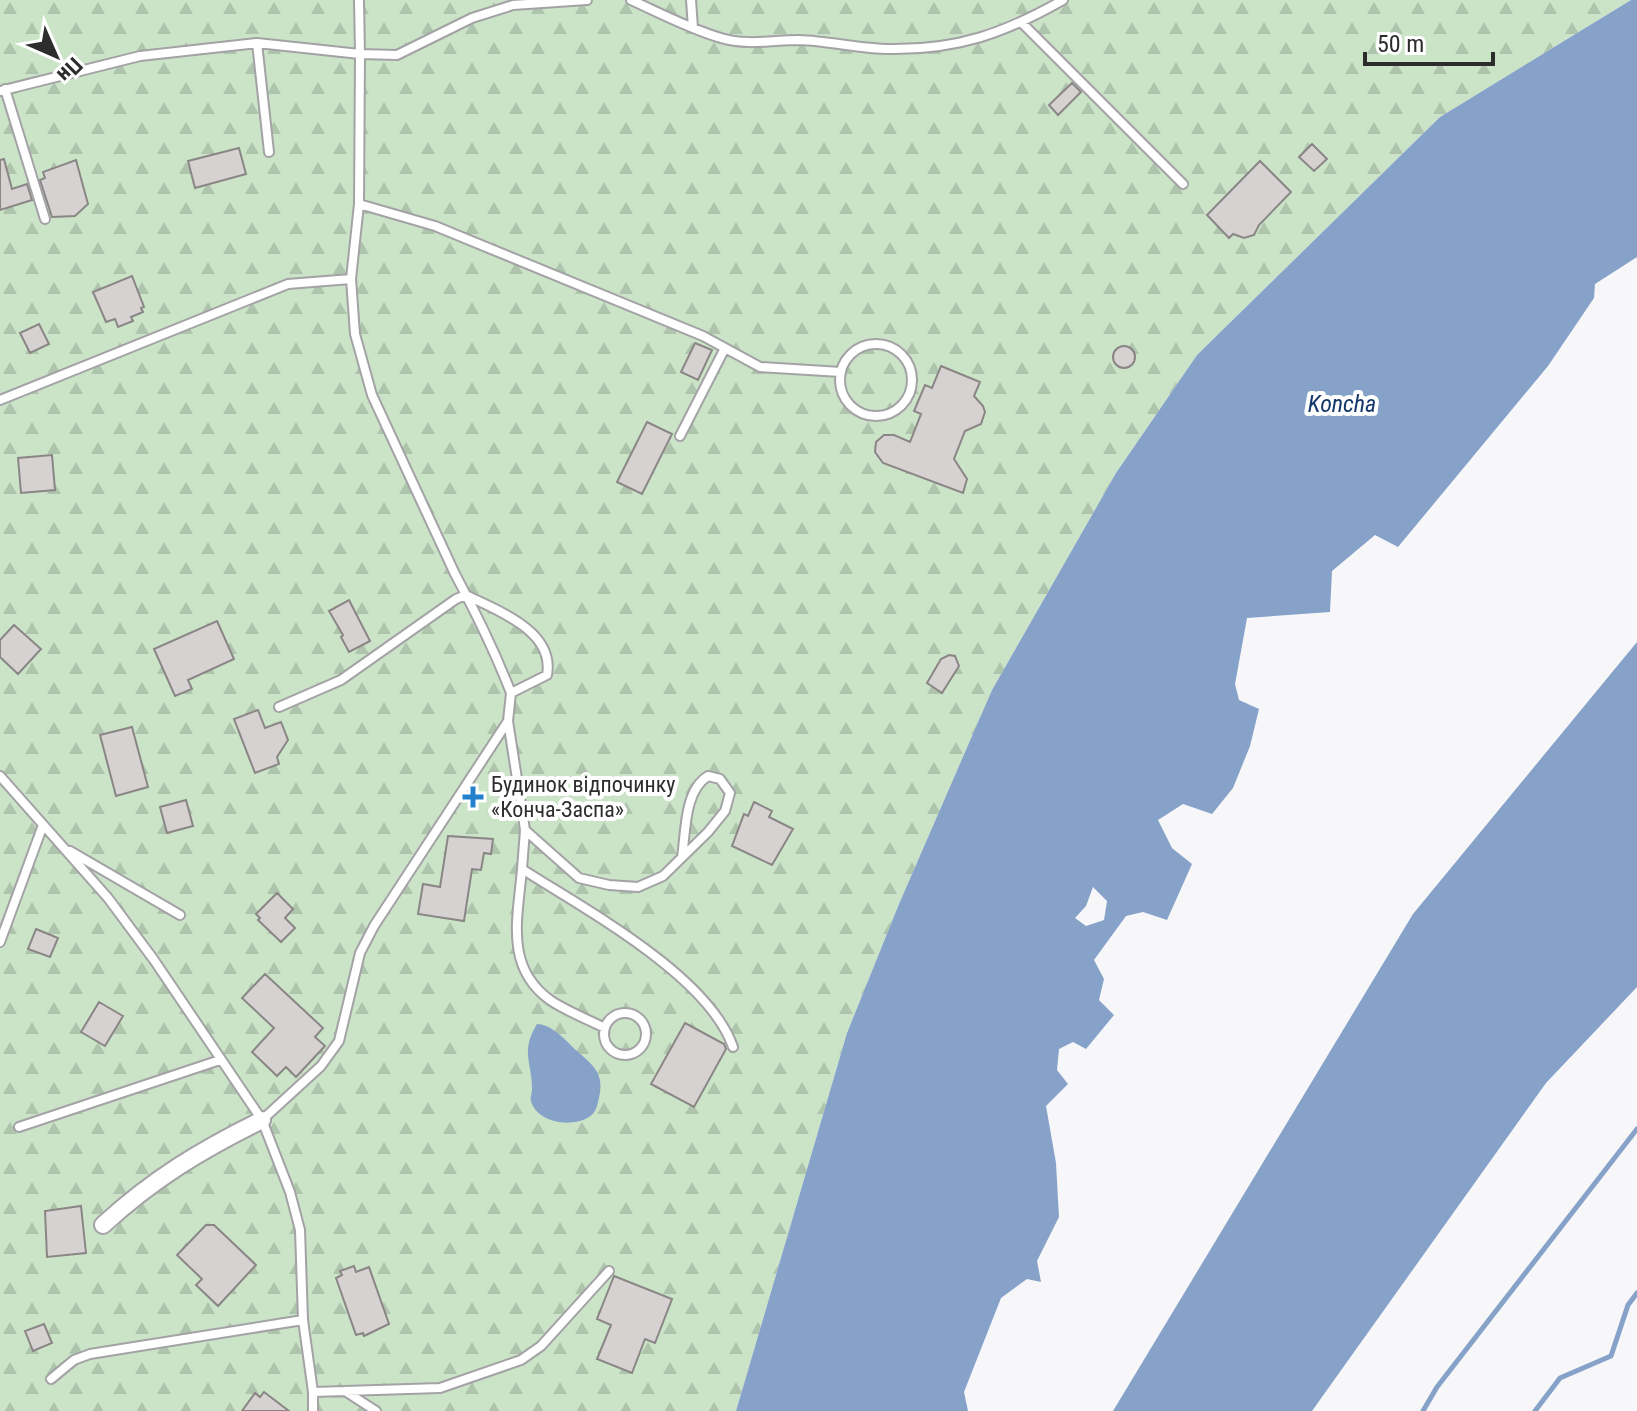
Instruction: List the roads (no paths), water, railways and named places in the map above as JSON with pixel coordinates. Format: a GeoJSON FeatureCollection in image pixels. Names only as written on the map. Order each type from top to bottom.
{"type":"FeatureCollection","features":[{"type":"Feature","properties":{"kind":"street"},"geometry":{"type":"LineString","coordinates":[[103,1225],[153,1182],[206,1148],[262,1120]]}},
{"type":"Feature","properties":{"kind":"lane"},"geometry":{"type":"LineString","coordinates":[[359,0],[359,204],[351,279],[355,334],[372,395],[496,655],[511,693],[508,721],[525,830],[516,946],[528,980],[551,1001],[605,1028]]}},
{"type":"Feature","properties":{"kind":"lane"},"geometry":{"type":"LineString","coordinates":[[45,219],[2,90],[140,56],[257,43],[397,55],[472,18],[513,5],[587,0]]}},
{"type":"Feature","properties":{"kind":"lane"},"geometry":{"type":"LineString","coordinates":[[631,0],[724,39],[757,43],[800,40],[889,49],[955,46],[1022,23],[1063,0]]}},
{"type":"Feature","properties":{"kind":"lane"},"geometry":{"type":"LineString","coordinates":[[691,0],[693,28]]}},
{"type":"Feature","properties":{"kind":"lane"},"geometry":{"type":"LineString","coordinates":[[1022,23],[1183,184]]}},
{"type":"Feature","properties":{"kind":"lane"},"geometry":{"type":"LineString","coordinates":[[257,43],[269,152]]}},
{"type":"Feature","properties":{"kind":"lane"},"geometry":{"type":"LineString","coordinates":[[359,204],[435,226],[703,336],[760,367],[841,372]]}},
{"type":"Feature","properties":{"kind":"lane"},"geometry":{"type":"LineString","coordinates":[[0,400],[288,284],[351,279]]}},
{"type":"Feature","properties":{"kind":"lane"},"geometry":{"type":"LineString","coordinates":[[883,345],[895,349],[904,357],[913,380],[911,392],[897,411],[886,416],[863,415],[845,400],[840,389],[841,372],[850,355],[859,348],[883,345]]}},
{"type":"Feature","properties":{"kind":"lane"},"geometry":{"type":"LineString","coordinates":[[680,436],[725,348]]}},
{"type":"Feature","properties":{"kind":"lane"},"geometry":{"type":"LineString","coordinates":[[279,707],[341,680],[466,595],[513,619],[537,637],[549,666],[547,675],[511,693]]}},
{"type":"Feature","properties":{"kind":"lane"},"geometry":{"type":"LineString","coordinates":[[262,1120],[321,1066],[339,1041],[360,953],[374,926],[508,721]]}},
{"type":"Feature","properties":{"kind":"lane"},"geometry":{"type":"LineString","coordinates":[[0,776],[108,898],[154,960],[262,1120],[290,1192],[300,1230],[303,1320],[313,1411]]}},
{"type":"Feature","properties":{"kind":"lane"},"geometry":{"type":"LineString","coordinates":[[525,830],[579,878],[638,887],[663,876],[682,857],[725,811],[730,793],[720,779],[708,776],[697,783],[691,797],[682,857]]}},
{"type":"Feature","properties":{"kind":"lane"},"geometry":{"type":"LineString","coordinates":[[0,942],[43,825]]}},
{"type":"Feature","properties":{"kind":"lane"},"geometry":{"type":"LineString","coordinates":[[64,847],[180,915]]}},
{"type":"Feature","properties":{"kind":"lane"},"geometry":{"type":"LineString","coordinates":[[522,869],[654,955],[691,987],[729,1033],[733,1047]]}},
{"type":"Feature","properties":{"kind":"lane"},"geometry":{"type":"LineString","coordinates":[[619,1014],[632,1014],[643,1023],[644,1043],[634,1052],[614,1052],[605,1041],[605,1028],[608,1021],[619,1014]]}},
{"type":"Feature","properties":{"kind":"lane"},"geometry":{"type":"LineString","coordinates":[[19,1127],[220,1060]]}},
{"type":"Feature","properties":{"kind":"lane"},"geometry":{"type":"LineString","coordinates":[[313,1392],[440,1388],[521,1360],[541,1346],[609,1271]]}},
{"type":"Feature","properties":{"kind":"lane"},"geometry":{"type":"LineString","coordinates":[[51,1379],[74,1360],[90,1354],[303,1320]]}},
{"type":"Feature","properties":{"kind":"lane"},"geometry":{"type":"LineString","coordinates":[[344,1391],[376,1411]]}},
{"type":"Feature","properties":{"kind":"water","name":"Koncha"},"geometry":{"type":"Polygon","coordinates":[[[1631,0],[1637,0],[1637,257],[1595,284],[1594,298],[1548,366],[1398,547],[1375,535],[1332,571],[1330,612],[1247,618],[1235,684],[1239,700],[1259,709],[1250,746],[1233,788],[1212,814],[1183,804],[1158,820],[1172,848],[1192,864],[1167,920],[1143,912],[1126,916],[1094,960],[1104,979],[1099,1000],[1114,1015],[1086,1049],[1073,1042],[1059,1049],[1057,1070],[1068,1084],[1046,1106],[1056,1163],[1059,1217],[1037,1261],[1041,1282],[1027,1279],[1001,1298],[964,1392],[968,1411],[736,1411],[847,1033],[992,690],[1116,473],[1197,355],[1440,117],[1631,0]],[[1093,887],[1086,906],[1075,918],[1086,926],[1104,920],[1107,901],[1093,887]]]}},
{"type":"Feature","properties":{"kind":"water"},"geometry":{"type":"Polygon","coordinates":[[[1637,642],[1637,987],[1546,1083],[1312,1411],[1113,1411],[1413,914],[1637,642]]]}},
{"type":"Feature","properties":{"kind":"water"},"geometry":{"type":"Polygon","coordinates":[[[537,1024],[558,1034],[598,1073],[600,1093],[596,1109],[589,1117],[565,1123],[548,1119],[535,1108],[531,1100],[528,1050],[537,1024]]]}},
{"type":"Feature","properties":{"kind":"waterway"},"geometry":{"type":"LineString","coordinates":[[1423,1411],[1437,1387],[1637,1129]]}},
{"type":"Feature","properties":{"kind":"waterway"},"geometry":{"type":"LineString","coordinates":[[1535,1411],[1560,1378],[1611,1356],[1628,1305],[1637,1293]]}},
{"type":"Feature","properties":{"kind":"place","name":"Будинок відпочинку «Конча-Заспа»"},"geometry":{"type":"Point","coordinates":[473,797]}}]}
